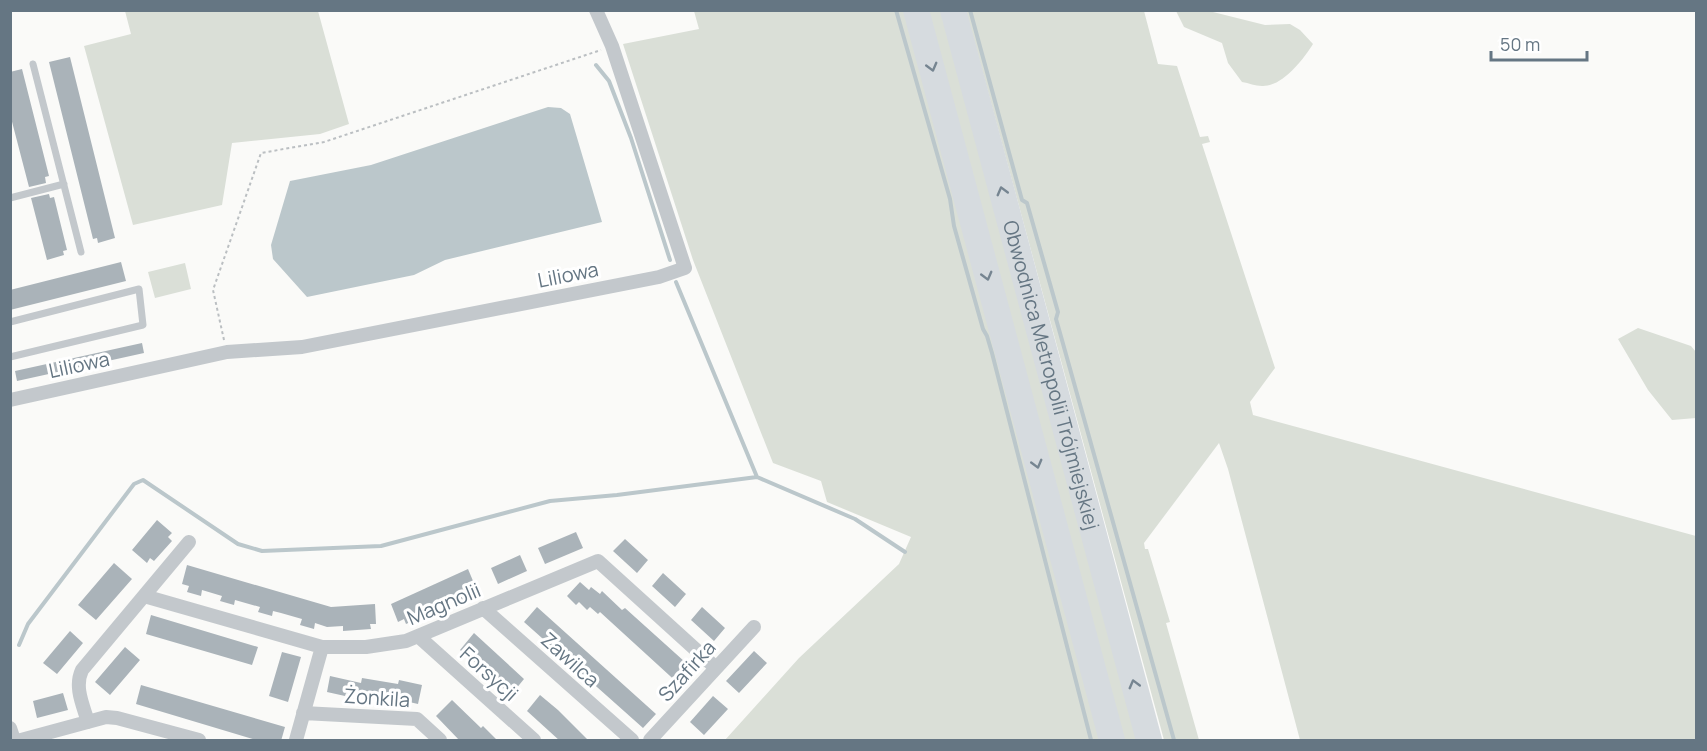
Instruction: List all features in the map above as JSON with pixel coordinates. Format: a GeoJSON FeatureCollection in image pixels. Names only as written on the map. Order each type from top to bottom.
{"type":"FeatureCollection","features":[{"type":"Feature","properties":{"kind":"highway","name":"Obwodnica Metropolii Trójmiejskiej"},"geometry":{"type":"LineString","coordinates":[[916,10],[1112,741]]}},
{"type":"Feature","properties":{"kind":"highway","name":"Obwodnica Metropolii Trójmiejskiej"},"geometry":{"type":"LineString","coordinates":[[953,10],[1149,741]]}},
{"type":"Feature","properties":{"kind":"street","name":"Liliowa"},"geometry":{"type":"LineString","coordinates":[[11,399],[227,352],[302,347],[659,277],[685,268],[612,46],[596,10]]}},
{"type":"Feature","properties":{"kind":"street"},"geometry":{"type":"LineString","coordinates":[[88,722],[78,685],[78,678],[82,670],[189,542]]}},
{"type":"Feature","properties":{"kind":"street","name":"Magnolii"},"geometry":{"type":"LineString","coordinates":[[144,596],[322,647],[366,647],[406,641],[598,561],[716,668]]}},
{"type":"Feature","properties":{"kind":"street","name":"Zawilca"},"geometry":{"type":"LineString","coordinates":[[483,608],[632,741]]}},
{"type":"Feature","properties":{"kind":"street","name":"Szafirka"},"geometry":{"type":"LineString","coordinates":[[650,741],[754,627]]}},
{"type":"Feature","properties":{"kind":"street","name":"Forsycji"},"geometry":{"type":"LineString","coordinates":[[418,636],[534,741]]}},
{"type":"Feature","properties":{"kind":"street"},"geometry":{"type":"LineString","coordinates":[[296,741],[322,647]]}},
{"type":"Feature","properties":{"kind":"street","name":"Żonkila"},"geometry":{"type":"LineString","coordinates":[[303,713],[417,719],[440,741]]}},
{"type":"Feature","properties":{"kind":"street"},"geometry":{"type":"LineString","coordinates":[[21,741],[106,717],[199,741]]}},
{"type":"Feature","properties":{"kind":"street"},"geometry":{"type":"LineString","coordinates":[[10,728],[14,741]]}},
{"type":"Feature","properties":{"kind":"lane"},"geometry":{"type":"LineString","coordinates":[[33,64],[81,252]]}},
{"type":"Feature","properties":{"kind":"lane"},"geometry":{"type":"LineString","coordinates":[[10,198],[64,184]]}},
{"type":"Feature","properties":{"kind":"lane"},"geometry":{"type":"LineString","coordinates":[[10,322],[139,289],[143,325],[10,357]]}},
{"type":"Feature","properties":{"kind":"path"},"geometry":{"type":"LineString","coordinates":[[227,352],[213,290],[261,153],[324,142],[612,46]]}},
{"type":"Feature","properties":{"kind":"shaded area"},"geometry":{"type":"Polygon","coordinates":[[[125,11],[318,11],[349,124],[320,134],[232,143],[222,205],[133,225],[84,46],[131,34],[125,11]]]}},
{"type":"Feature","properties":{"kind":"shaded area"},"geometry":{"type":"Polygon","coordinates":[[[694,11],[905,11],[1102,740],[725,740],[799,658],[899,564],[911,537],[827,502],[821,481],[773,463],[693,260],[623,44],[699,29],[694,11]]]}},
{"type":"Feature","properties":{"kind":"shaded area"},"geometry":{"type":"Polygon","coordinates":[[[925,11],[946,11],[1144,740],[1122,740],[925,11]]]}},
{"type":"Feature","properties":{"kind":"shaded area"},"geometry":{"type":"Polygon","coordinates":[[[966,11],[1144,11],[1158,64],[1177,66],[1200,137],[1208,136],[1210,142],[1202,144],[1275,368],[1250,402],[1253,415],[1696,536],[1696,740],[1300,740],[1228,469],[1219,443],[1144,543],[1145,549],[1148,549],[1170,622],[1166,623],[1199,740],[1164,740],[966,11]]]}},
{"type":"Feature","properties":{"kind":"shaded area"},"geometry":{"type":"Polygon","coordinates":[[[1176,11],[1209,11],[1265,25],[1290,24],[1300,30],[1313,44],[1298,65],[1277,82],[1270,85],[1254,85],[1242,82],[1228,63],[1222,43],[1184,27],[1176,11]]]}},
{"type":"Feature","properties":{"kind":"shaded area"},"geometry":{"type":"Polygon","coordinates":[[[548,107],[561,108],[570,114],[602,222],[445,260],[414,275],[307,297],[273,259],[271,245],[290,181],[371,165],[548,107]]]}},
{"type":"Feature","properties":{"kind":"shaded area"},"geometry":{"type":"Polygon","coordinates":[[[185,263],[191,289],[155,298],[148,272],[185,263]]]}},
{"type":"Feature","properties":{"kind":"shaded area"},"geometry":{"type":"Polygon","coordinates":[[[1638,328],[1691,346],[1696,352],[1696,418],[1672,420],[1648,390],[1618,339],[1638,328]]]}},
{"type":"Feature","properties":{"kind":"building"},"geometry":{"type":"Polygon","coordinates":[[[70,57],[115,238],[98,243],[97,238],[93,239],[49,62],[70,57]]]}},
{"type":"Feature","properties":{"kind":"building"},"geometry":{"type":"Polygon","coordinates":[[[22,69],[49,176],[45,177],[46,183],[29,187],[10,114],[10,72],[22,69]]]}},
{"type":"Feature","properties":{"kind":"building"},"geometry":{"type":"Polygon","coordinates":[[[49,194],[50,198],[54,197],[67,250],[63,251],[64,255],[47,260],[31,198],[49,194]]]}},
{"type":"Feature","properties":{"kind":"building"},"geometry":{"type":"Polygon","coordinates":[[[121,262],[126,281],[10,310],[10,290],[121,262]]]}},
{"type":"Feature","properties":{"kind":"building"},"geometry":{"type":"Polygon","coordinates":[[[142,343],[144,353],[17,381],[15,371],[142,343]]]}},
{"type":"Feature","properties":{"kind":"building"},"geometry":{"type":"Polygon","coordinates":[[[157,520],[172,533],[168,537],[172,541],[154,561],[150,558],[147,563],[132,550],[157,520]]]}},
{"type":"Feature","properties":{"kind":"building"},"geometry":{"type":"Polygon","coordinates":[[[576,532],[583,548],[545,564],[538,548],[576,532]]]}},
{"type":"Feature","properties":{"kind":"building"},"geometry":{"type":"Polygon","coordinates":[[[625,539],[648,560],[637,573],[613,551],[625,539]]]}},
{"type":"Feature","properties":{"kind":"building"},"geometry":{"type":"Polygon","coordinates":[[[520,555],[527,571],[498,584],[491,568],[520,555]]]}},
{"type":"Feature","properties":{"kind":"building"},"geometry":{"type":"Polygon","coordinates":[[[114,563],[132,579],[96,620],[78,605],[114,563]]]}},
{"type":"Feature","properties":{"kind":"building"},"geometry":{"type":"Polygon","coordinates":[[[187,565],[331,607],[375,604],[376,624],[370,624],[371,629],[343,631],[343,626],[327,627],[315,623],[314,629],[300,625],[302,619],[273,611],[272,616],[258,612],[260,607],[235,600],[234,605],[220,601],[222,596],[202,590],[201,596],[187,592],[189,586],[182,584],[187,565]]]}},
{"type":"Feature","properties":{"kind":"building"},"geometry":{"type":"Polygon","coordinates":[[[468,569],[476,588],[469,591],[471,596],[458,602],[456,596],[434,605],[429,609],[431,613],[406,624],[404,619],[398,622],[391,604],[468,569]]]}},
{"type":"Feature","properties":{"kind":"building"},"geometry":{"type":"Polygon","coordinates":[[[663,573],[686,594],[675,607],[652,586],[663,573]]]}},
{"type":"Feature","properties":{"kind":"building"},"geometry":{"type":"Polygon","coordinates":[[[580,582],[589,590],[591,587],[600,594],[602,591],[622,610],[625,608],[695,671],[681,686],[600,612],[598,614],[590,607],[587,610],[579,602],[576,605],[567,596],[580,582]]]}},
{"type":"Feature","properties":{"kind":"building"},"geometry":{"type":"Polygon","coordinates":[[[537,607],[656,714],[643,728],[524,622],[537,607]]]}},
{"type":"Feature","properties":{"kind":"building"},"geometry":{"type":"Polygon","coordinates":[[[702,607],[725,628],[714,641],[691,620],[702,607]]]}},
{"type":"Feature","properties":{"kind":"building"},"geometry":{"type":"Polygon","coordinates":[[[151,615],[258,647],[252,665],[146,634],[151,615]]]}},
{"type":"Feature","properties":{"kind":"building"},"geometry":{"type":"Polygon","coordinates":[[[70,631],[83,643],[57,674],[43,663],[70,631]]]}},
{"type":"Feature","properties":{"kind":"building"},"geometry":{"type":"Polygon","coordinates":[[[474,633],[524,679],[511,695],[460,650],[474,633]]]}},
{"type":"Feature","properties":{"kind":"building"},"geometry":{"type":"Polygon","coordinates":[[[125,647],[140,660],[110,695],[95,682],[125,647]]]}},
{"type":"Feature","properties":{"kind":"building"},"geometry":{"type":"Polygon","coordinates":[[[754,651],[767,663],[739,693],[726,681],[754,651]]]}},
{"type":"Feature","properties":{"kind":"building"},"geometry":{"type":"Polygon","coordinates":[[[282,652],[301,657],[288,702],[269,696],[282,652]]]}},
{"type":"Feature","properties":{"kind":"building"},"geometry":{"type":"Polygon","coordinates":[[[330,676],[361,683],[362,678],[398,684],[399,680],[422,685],[418,704],[383,696],[383,700],[327,692],[330,676]]]}},
{"type":"Feature","properties":{"kind":"building"},"geometry":{"type":"Polygon","coordinates":[[[141,685],[285,727],[281,741],[259,741],[136,704],[141,685]]]}},
{"type":"Feature","properties":{"kind":"building"},"geometry":{"type":"Polygon","coordinates":[[[63,693],[68,710],[37,718],[33,701],[63,693]]]}},
{"type":"Feature","properties":{"kind":"building"},"geometry":{"type":"Polygon","coordinates":[[[540,695],[589,741],[560,741],[527,711],[540,695]]]}},
{"type":"Feature","properties":{"kind":"building"},"geometry":{"type":"Polygon","coordinates":[[[713,696],[728,709],[704,735],[690,722],[713,696]]]}},
{"type":"Feature","properties":{"kind":"building"},"geometry":{"type":"Polygon","coordinates":[[[452,700],[498,741],[460,741],[436,716],[452,700]]]}},
{"type":"Feature","properties":{"kind":"waterway"},"geometry":{"type":"LineString","coordinates":[[896,10],[950,199],[954,226],[992,353],[1091,740]]}},
{"type":"Feature","properties":{"kind":"waterway"},"geometry":{"type":"LineString","coordinates":[[970,10],[1022,200],[1027,203],[1058,312],[1056,319],[1174,740]]}},
{"type":"Feature","properties":{"kind":"waterway"},"geometry":{"type":"LineString","coordinates":[[596,65],[609,81],[631,138],[670,260]]}},
{"type":"Feature","properties":{"kind":"waterway"},"geometry":{"type":"LineString","coordinates":[[676,282],[757,477],[855,519],[905,552]]}},
{"type":"Feature","properties":{"kind":"waterway"},"geometry":{"type":"LineString","coordinates":[[19,645],[28,624],[134,484],[143,480],[238,544],[262,551],[381,546],[550,501],[757,477]]}}]}
